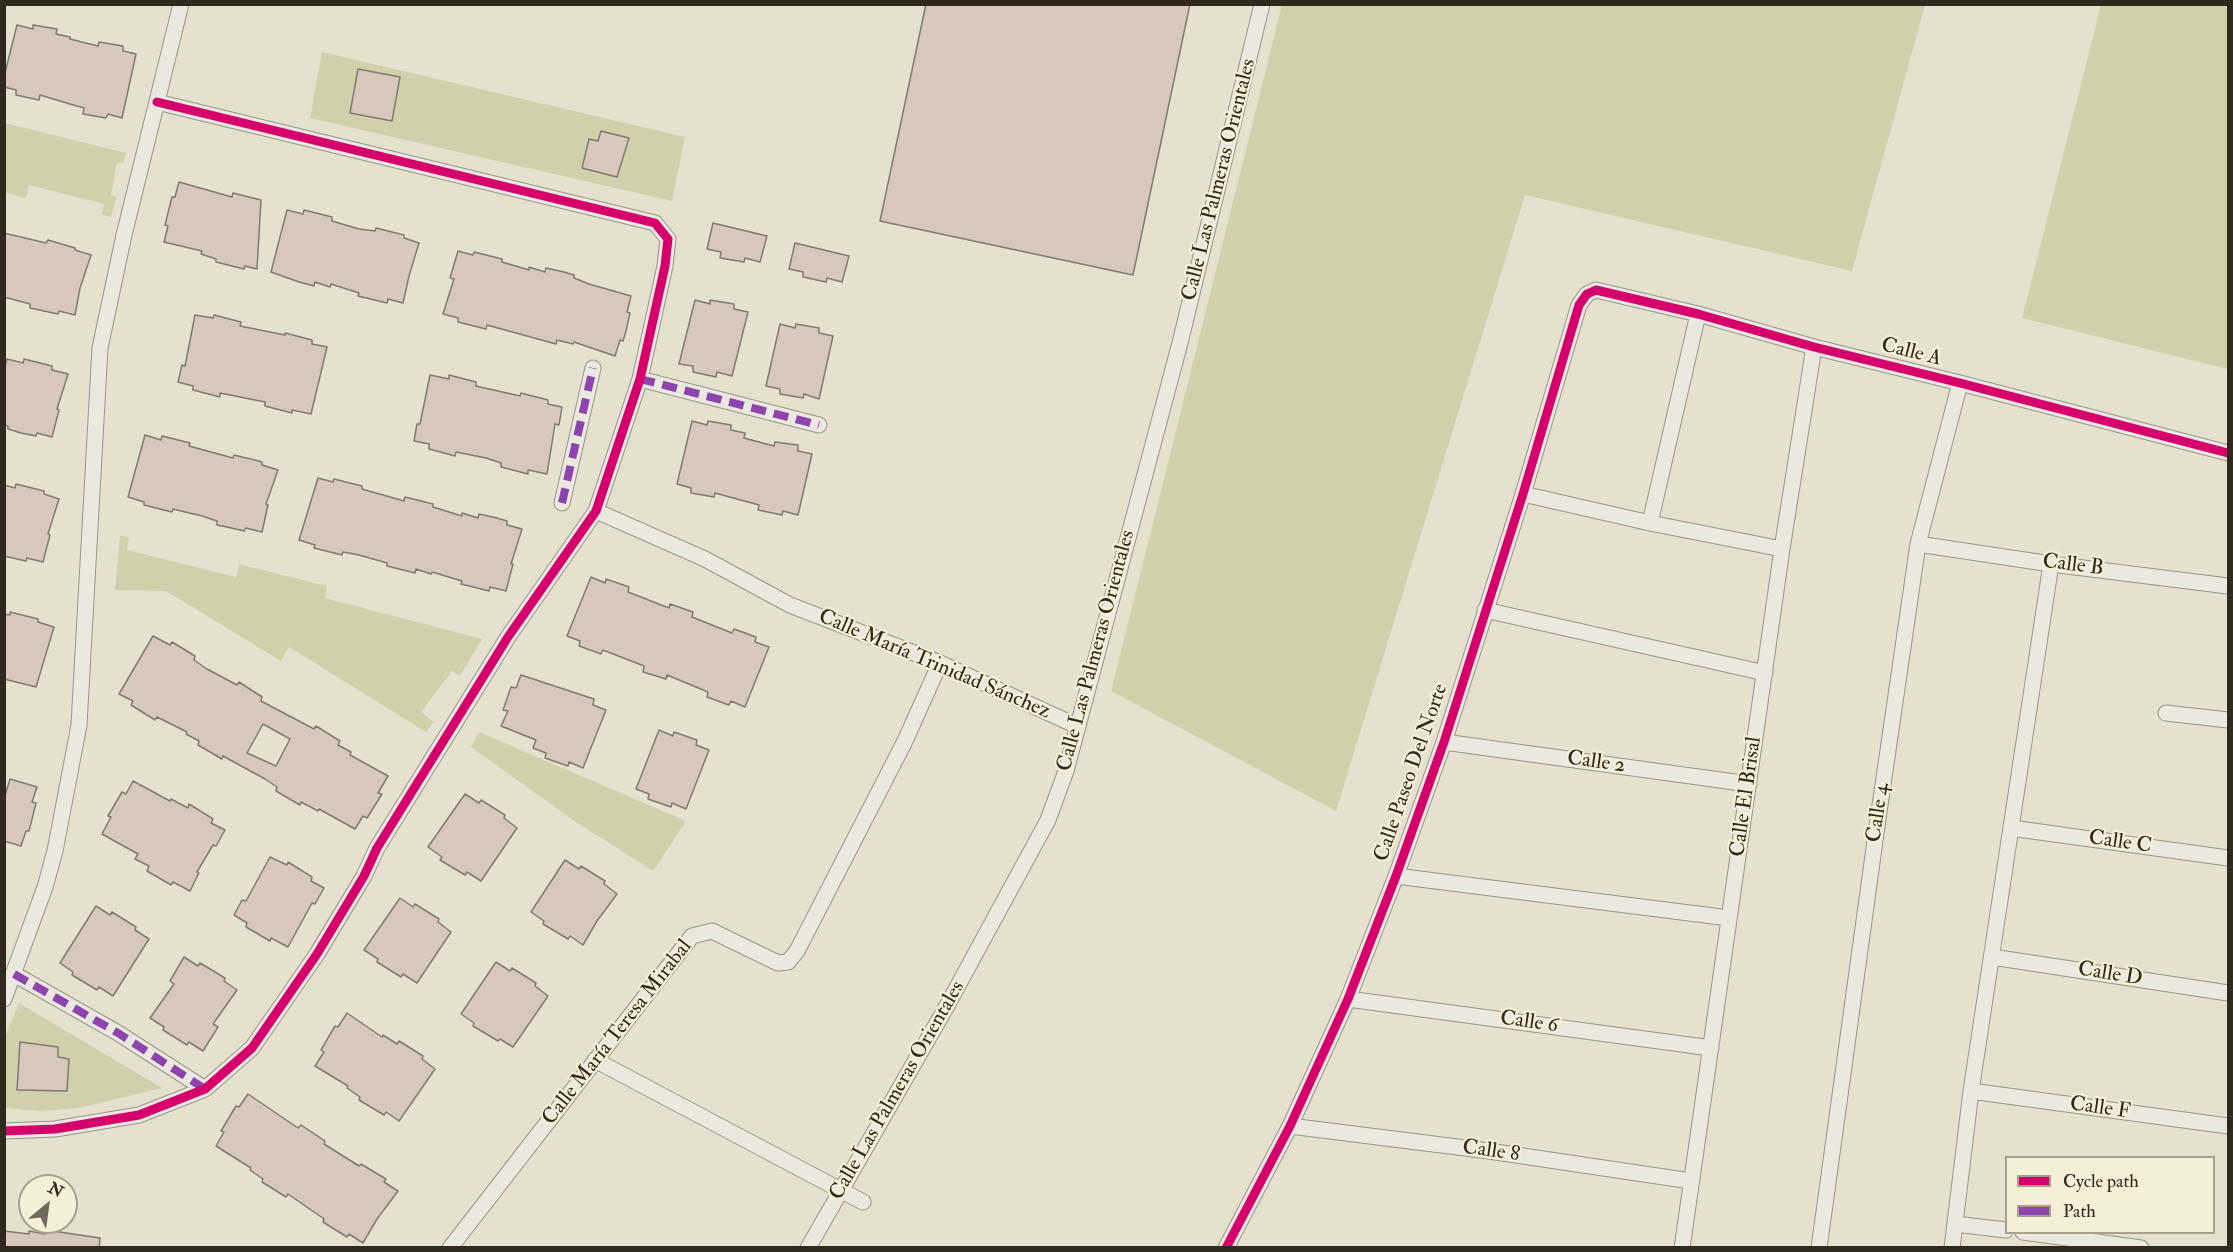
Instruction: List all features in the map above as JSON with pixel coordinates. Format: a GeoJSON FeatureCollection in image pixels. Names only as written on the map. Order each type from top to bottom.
{"type":"FeatureCollection","features":[{"type":"Feature","properties":{"kind":"street"},"geometry":{"type":"LineString","coordinates":[[4,999],[45,887],[55,851],[79,725],[100,348],[124,235],[181,4]]}},
{"type":"Feature","properties":{"kind":"street","name":"Calle Las Palmeras Orientales"},"geometry":{"type":"LineString","coordinates":[[808,1248],[948,1004],[1048,820],[1066,771],[1180,343],[1262,4]]}},
{"type":"Feature","properties":{"kind":"street"},"geometry":{"type":"LineString","coordinates":[[4,1131],[55,1129],[139,1114],[205,1089],[252,1048],[317,954],[364,876],[377,848],[508,637],[596,511],[640,379],[665,266],[668,239],[654,223],[157,102]]}},
{"type":"Feature","properties":{"kind":"street","name":"Calle A"},"geometry":{"type":"LineString","coordinates":[[1587,294],[1596,290],[1698,314],[1814,348],[1960,383],[2229,453]]}},
{"type":"Feature","properties":{"kind":"street","name":"Calle Paseo Del Norte"},"geometry":{"type":"LineString","coordinates":[[1230,1247],[1290,1126],[1348,999],[1396,876],[1444,742],[1523,494],[1579,305],[1587,294]]}},
{"type":"Feature","properties":{"kind":"street"},"geometry":{"type":"LineString","coordinates":[[1650,523],[1698,314]]}},
{"type":"Feature","properties":{"kind":"street","name":"Calle El Brisal"},"geometry":{"type":"LineString","coordinates":[[1682,1248],[1782,549],[1814,348]]}},
{"type":"Feature","properties":{"kind":"street"},"geometry":{"type":"LineString","coordinates":[[562,503],[593,368]]}},
{"type":"Feature","properties":{"kind":"street"},"geometry":{"type":"LineString","coordinates":[[640,379],[819,425]]}},
{"type":"Feature","properties":{"kind":"street","name":"Calle 4"},"geometry":{"type":"LineString","coordinates":[[1819,1248],[1918,544],[1960,383]]}},
{"type":"Feature","properties":{"kind":"street"},"geometry":{"type":"LineString","coordinates":[[1523,494],[1650,523],[1782,549]]}},
{"type":"Feature","properties":{"kind":"street","name":"Calle María Trinidad Sánchez"},"geometry":{"type":"LineString","coordinates":[[596,511],[705,559],[790,605],[940,663],[1077,726]]}},
{"type":"Feature","properties":{"kind":"street","name":"Calle B"},"geometry":{"type":"LineString","coordinates":[[1918,544],[2051,564],[2229,586]]}},
{"type":"Feature","properties":{"kind":"street"},"geometry":{"type":"LineString","coordinates":[[1952,1248],[1971,1091],[2051,564]]}},
{"type":"Feature","properties":{"kind":"street"},"geometry":{"type":"LineString","coordinates":[[1485,610],[1766,672]]}},
{"type":"Feature","properties":{"kind":"street","name":"Calle María Teresa Mirabal"},"geometry":{"type":"LineString","coordinates":[[450,1248],[692,936],[712,931],[778,963],[788,962],[797,951],[905,741],[940,663]]}},
{"type":"Feature","properties":{"kind":"street"},"geometry":{"type":"LineString","coordinates":[[2166,713],[2229,720]]}},
{"type":"Feature","properties":{"kind":"street","name":"Calle 2"},"geometry":{"type":"LineString","coordinates":[[1444,742],[1749,784]]}},
{"type":"Feature","properties":{"kind":"street","name":"Calle C"},"geometry":{"type":"LineString","coordinates":[[2011,828],[2229,858]]}},
{"type":"Feature","properties":{"kind":"street"},"geometry":{"type":"LineString","coordinates":[[1396,876],[1729,918]]}},
{"type":"Feature","properties":{"kind":"street","name":"Calle D"},"geometry":{"type":"LineString","coordinates":[[1992,957],[2229,993]]}},
{"type":"Feature","properties":{"kind":"street"},"geometry":{"type":"LineString","coordinates":[[14,974],[118,1033],[205,1089]]}},
{"type":"Feature","properties":{"kind":"street","name":"Calle 6"},"geometry":{"type":"LineString","coordinates":[[1348,999],[1711,1047]]}},
{"type":"Feature","properties":{"kind":"street"},"geometry":{"type":"LineString","coordinates":[[596,1060],[863,1202]]}},
{"type":"Feature","properties":{"kind":"street","name":"Calle F"},"geometry":{"type":"LineString","coordinates":[[1971,1091],[2229,1126]]}},
{"type":"Feature","properties":{"kind":"street","name":"Calle 8"},"geometry":{"type":"LineString","coordinates":[[1290,1126],[1489,1151],[1691,1181]]}},
{"type":"Feature","properties":{"kind":"street"},"geometry":{"type":"LineString","coordinates":[[1955,1224],[2005,1230]]}},
{"type":"Feature","properties":{"kind":"street"},"geometry":{"type":"LineString","coordinates":[[2031,1234],[2141,1248]]}},
{"type":"Feature","properties":{"kind":"shaded area"},"geometry":{"type":"Polygon","coordinates":[[[1282,5],[1925,5],[1852,271],[1525,195],[1336,811],[1111,691],[1282,5]]]}},
{"type":"Feature","properties":{"kind":"shaded area"},"geometry":{"type":"Polygon","coordinates":[[[2101,5],[2228,5],[2228,369],[2022,318],[2101,5]]]}},
{"type":"Feature","properties":{"kind":"shaded area"},"geometry":{"type":"Polygon","coordinates":[[[322,52],[685,137],[672,201],[310,118],[322,52]]]}},
{"type":"Feature","properties":{"kind":"shaded area"},"geometry":{"type":"Polygon","coordinates":[[[5,123],[126,153],[123,163],[117,162],[111,195],[117,197],[111,217],[102,215],[104,204],[29,185],[26,198],[5,192],[5,123]]]}},
{"type":"Feature","properties":{"kind":"shaded area"},"geometry":{"type":"Polygon","coordinates":[[[120,536],[129,537],[127,550],[236,577],[239,564],[327,586],[325,598],[482,639],[460,676],[452,671],[421,712],[434,722],[426,732],[289,647],[281,661],[166,591],[115,590],[120,536]]]}},
{"type":"Feature","properties":{"kind":"shaded area"},"geometry":{"type":"Polygon","coordinates":[[[479,732],[686,821],[653,871],[576,822],[471,747],[479,732]]]}},
{"type":"Feature","properties":{"kind":"shaded area"},"geometry":{"type":"Polygon","coordinates":[[[19,1003],[162,1088],[79,1108],[41,1111],[5,1108],[4,1040],[19,1003]]]}},
{"type":"Feature","properties":{"kind":"building"},"geometry":{"type":"Polygon","coordinates":[[[926,4],[1190,4],[1133,275],[880,221],[926,4]]]}},
{"type":"Feature","properties":{"kind":"building"},"geometry":{"type":"Polygon","coordinates":[[[17,25],[33,29],[33,25],[57,29],[56,34],[70,37],[70,39],[98,46],[99,42],[123,46],[123,51],[136,54],[122,118],[108,114],[106,118],[83,114],[84,108],[40,95],[39,100],[16,95],[16,90],[4,87],[4,77],[17,25]]]}},
{"type":"Feature","properties":{"kind":"building"},"geometry":{"type":"Polygon","coordinates":[[[358,69],[400,77],[392,121],[350,113],[358,69]]]}},
{"type":"Feature","properties":{"kind":"building"},"geometry":{"type":"Polygon","coordinates":[[[601,131],[629,138],[617,177],[582,168],[589,139],[598,141],[601,131]]]}},
{"type":"Feature","properties":{"kind":"building"},"geometry":{"type":"Polygon","coordinates":[[[179,182],[232,197],[233,193],[261,200],[257,269],[245,266],[244,269],[216,262],[216,259],[201,254],[202,251],[164,242],[168,226],[165,225],[172,197],[175,197],[179,182]]]}},
{"type":"Feature","properties":{"kind":"building"},"geometry":{"type":"Polygon","coordinates":[[[287,210],[303,214],[304,210],[332,217],[332,221],[359,229],[375,231],[376,228],[404,235],[404,238],[419,243],[403,303],[388,299],[387,303],[358,296],[359,293],[331,284],[330,287],[315,282],[314,286],[271,272],[287,210]]]}},
{"type":"Feature","properties":{"kind":"building"},"geometry":{"type":"Polygon","coordinates":[[[713,223],[767,236],[760,262],[745,258],[744,262],[720,258],[721,252],[707,249],[713,223]]]}},
{"type":"Feature","properties":{"kind":"building"},"geometry":{"type":"Polygon","coordinates":[[[4,233],[46,243],[48,240],[91,255],[80,288],[75,315],[30,308],[30,304],[4,297],[4,233]]]}},
{"type":"Feature","properties":{"kind":"building"},"geometry":{"type":"Polygon","coordinates":[[[795,243],[849,256],[842,282],[827,278],[826,282],[803,277],[803,272],[789,269],[795,243]]]}},
{"type":"Feature","properties":{"kind":"building"},"geometry":{"type":"Polygon","coordinates":[[[458,251],[473,255],[474,252],[502,259],[502,262],[529,270],[529,267],[545,272],[546,268],[564,272],[589,284],[631,296],[626,331],[623,341],[620,340],[615,356],[574,342],[573,344],[557,340],[556,344],[487,325],[486,329],[458,322],[458,318],[443,314],[454,279],[450,278],[458,251]]]}},
{"type":"Feature","properties":{"kind":"building"},"geometry":{"type":"Polygon","coordinates":[[[695,300],[710,304],[710,300],[734,304],[734,309],[748,312],[732,376],[717,372],[716,377],[693,372],[693,366],[679,364],[695,300]]]}},
{"type":"Feature","properties":{"kind":"building"},"geometry":{"type":"Polygon","coordinates":[[[195,315],[213,318],[214,315],[241,322],[240,326],[285,335],[285,333],[312,340],[312,344],[327,347],[311,414],[292,410],[292,413],[265,406],[265,402],[220,393],[220,397],[193,390],[193,386],[178,382],[182,365],[185,366],[195,315]]]}},
{"type":"Feature","properties":{"kind":"building"},"geometry":{"type":"Polygon","coordinates":[[[780,324],[795,328],[796,324],[819,328],[819,333],[833,336],[819,399],[804,394],[803,398],[780,394],[780,389],[766,386],[780,324]]]}},
{"type":"Feature","properties":{"kind":"building"},"geometry":{"type":"Polygon","coordinates":[[[7,359],[23,363],[24,359],[52,366],[52,370],[68,374],[57,409],[59,410],[52,437],[37,433],[36,436],[21,433],[8,429],[8,426],[4,425],[4,370],[7,359]]]}},
{"type":"Feature","properties":{"kind":"building"},"geometry":{"type":"Polygon","coordinates":[[[430,375],[449,379],[449,375],[476,382],[476,386],[520,396],[521,393],[548,400],[548,404],[562,407],[559,425],[555,424],[547,474],[528,470],[528,474],[501,467],[501,463],[486,458],[456,452],[455,456],[429,449],[429,444],[414,441],[417,424],[420,424],[430,375]]]}},
{"type":"Feature","properties":{"kind":"building"},"geometry":{"type":"Polygon","coordinates":[[[692,421],[707,425],[708,421],[731,425],[731,430],[745,433],[744,438],[774,446],[775,442],[798,445],[798,451],[812,454],[798,515],[783,511],[782,515],[758,510],[759,505],[715,493],[714,497],[691,493],[691,488],[677,484],[692,421]]]}},
{"type":"Feature","properties":{"kind":"building"},"geometry":{"type":"Polygon","coordinates":[[[145,435],[161,440],[162,436],[190,443],[189,446],[233,458],[234,455],[255,460],[278,470],[266,504],[268,505],[262,532],[217,525],[217,521],[202,516],[144,505],[144,502],[128,497],[145,435]]]}},
{"type":"Feature","properties":{"kind":"building"},"geometry":{"type":"Polygon","coordinates":[[[318,478],[333,482],[334,479],[362,486],[362,489],[404,501],[405,497],[433,504],[433,507],[462,516],[462,513],[478,518],[479,514],[497,518],[507,521],[507,525],[522,529],[511,564],[513,564],[506,591],[490,587],[489,591],[461,584],[462,581],[432,572],[431,574],[416,569],[415,573],[387,566],[387,563],[359,555],[343,552],[342,555],[314,548],[315,545],[299,540],[318,478]]]}},
{"type":"Feature","properties":{"kind":"building"},"geometry":{"type":"Polygon","coordinates":[[[16,484],[44,491],[44,494],[59,499],[48,534],[50,535],[43,562],[4,556],[4,485],[15,488],[16,484]]]}},
{"type":"Feature","properties":{"kind":"building"},"geometry":{"type":"Polygon","coordinates":[[[591,577],[605,583],[606,579],[629,587],[628,592],[669,608],[670,604],[693,612],[692,617],[732,633],[734,629],[756,637],[755,642],[769,647],[745,707],[731,701],[729,705],[707,697],[708,692],[667,675],[666,679],[643,672],[644,666],[603,650],[601,654],[579,646],[580,641],[567,636],[591,577]]]}},
{"type":"Feature","properties":{"kind":"building"},"geometry":{"type":"Polygon","coordinates":[[[10,612],[38,619],[38,622],[54,627],[36,687],[4,679],[4,614],[10,615],[10,612]]]}},
{"type":"Feature","properties":{"kind":"building"},"geometry":{"type":"Polygon","coordinates":[[[153,636],[170,645],[172,642],[195,656],[194,660],[207,669],[237,685],[239,682],[262,697],[261,701],[314,729],[316,726],[340,741],[338,745],[351,752],[350,755],[388,776],[378,793],[382,794],[367,818],[363,816],[355,829],[319,809],[318,811],[301,802],[300,805],[276,791],[277,787],[265,779],[198,745],[199,741],[186,734],[187,732],[157,717],[155,720],[131,705],[133,701],[119,694],[153,636]],[[263,724],[247,753],[276,766],[290,739],[263,724]]]}},
{"type":"Feature","properties":{"kind":"building"},"geometry":{"type":"Polygon","coordinates":[[[521,675],[594,699],[593,705],[606,710],[583,768],[569,762],[568,766],[545,758],[546,753],[533,748],[536,740],[501,726],[508,711],[503,710],[511,687],[516,688],[521,675]]]}},
{"type":"Feature","properties":{"kind":"building"},"geometry":{"type":"Polygon","coordinates":[[[659,730],[673,736],[674,732],[697,740],[696,745],[709,750],[686,809],[672,803],[671,807],[648,799],[649,794],[636,789],[659,730]]]}},
{"type":"Feature","properties":{"kind":"building"},"geometry":{"type":"Polygon","coordinates":[[[10,779],[37,787],[32,802],[36,803],[29,831],[26,831],[21,846],[4,841],[4,799],[10,779]]]}},
{"type":"Feature","properties":{"kind":"building"},"geometry":{"type":"Polygon","coordinates":[[[133,781],[170,801],[171,799],[188,808],[189,804],[213,819],[211,823],[225,830],[197,872],[199,873],[190,891],[173,882],[171,885],[147,871],[149,866],[135,859],[138,854],[102,834],[111,817],[108,816],[122,792],[126,794],[133,781]]]}},
{"type":"Feature","properties":{"kind":"building"},"geometry":{"type":"Polygon","coordinates":[[[465,794],[479,803],[481,800],[505,815],[504,818],[517,828],[481,881],[467,872],[465,875],[440,860],[442,857],[428,847],[465,794]]]}},
{"type":"Feature","properties":{"kind":"building"},"geometry":{"type":"Polygon","coordinates":[[[270,857],[287,865],[288,862],[312,877],[311,881],[324,888],[315,904],[312,903],[288,947],[271,938],[270,941],[246,927],[247,923],[234,915],[242,900],[246,901],[270,857]]]}},
{"type":"Feature","properties":{"kind":"building"},"geometry":{"type":"Polygon","coordinates":[[[565,860],[579,869],[581,866],[605,881],[604,884],[617,894],[583,945],[570,936],[568,939],[543,924],[544,921],[531,912],[565,860]]]}},
{"type":"Feature","properties":{"kind":"building"},"geometry":{"type":"Polygon","coordinates":[[[400,898],[413,907],[415,904],[439,919],[438,922],[451,932],[417,983],[403,974],[401,977],[377,962],[378,959],[364,950],[400,898]]]}},
{"type":"Feature","properties":{"kind":"building"},"geometry":{"type":"Polygon","coordinates":[[[96,906],[110,915],[112,912],[136,927],[135,930],[149,939],[113,996],[99,987],[97,990],[72,975],[73,972],[60,963],[96,906]]]}},
{"type":"Feature","properties":{"kind":"building"},"geometry":{"type":"Polygon","coordinates":[[[184,957],[198,966],[200,963],[225,978],[224,981],[237,990],[213,1024],[218,1027],[203,1051],[189,1042],[187,1045],[163,1030],[164,1027],[150,1018],[174,984],[170,981],[184,957]]]}},
{"type":"Feature","properties":{"kind":"building"},"geometry":{"type":"Polygon","coordinates":[[[496,962],[510,971],[512,968],[536,983],[535,986],[548,996],[513,1047],[473,1026],[474,1023],[461,1014],[496,962]]]}},
{"type":"Feature","properties":{"kind":"building"},"geometry":{"type":"Polygon","coordinates":[[[347,1013],[382,1037],[383,1035],[397,1044],[399,1041],[423,1056],[422,1059],[435,1069],[399,1121],[386,1112],[384,1115],[359,1100],[360,1097],[347,1088],[348,1086],[315,1066],[335,1026],[338,1027],[347,1013]]]}},
{"type":"Feature","properties":{"kind":"building"},"geometry":{"type":"Polygon","coordinates":[[[20,1042],[58,1047],[58,1057],[69,1059],[67,1091],[17,1090],[20,1042]]]}},
{"type":"Feature","properties":{"kind":"building"},"geometry":{"type":"Polygon","coordinates":[[[248,1094],[298,1128],[301,1125],[325,1141],[324,1144],[359,1166],[361,1164],[386,1179],[384,1182],[398,1191],[363,1243],[349,1234],[347,1237],[323,1222],[324,1219],[288,1194],[286,1197],[262,1182],[263,1179],[250,1170],[251,1168],[216,1146],[224,1132],[221,1131],[236,1106],[239,1107],[248,1094]]]}},
{"type":"Feature","properties":{"kind":"building"},"geometry":{"type":"Polygon","coordinates":[[[4,1231],[18,1234],[73,1234],[100,1238],[99,1248],[4,1248],[4,1231]]]}},
{"type":"Feature","properties":{"kind":"marked path"},"geometry":{"type":"LineString","coordinates":[[562,503],[593,368]]}},
{"type":"Feature","properties":{"kind":"marked path"},"geometry":{"type":"LineString","coordinates":[[640,379],[819,425]]}},
{"type":"Feature","properties":{"kind":"marked path"},"geometry":{"type":"LineString","coordinates":[[14,974],[118,1033],[205,1089]]}},
{"type":"Feature","properties":{"kind":"cycle path"},"geometry":{"type":"LineString","coordinates":[[4,1131],[55,1129],[139,1115],[205,1089],[252,1048],[317,954],[364,876],[377,848],[508,637],[596,511],[640,379],[665,266],[668,239],[655,223],[157,102]]}},
{"type":"Feature","properties":{"kind":"cycle path"},"geometry":{"type":"LineString","coordinates":[[1226,1248],[1290,1126],[1348,999],[1396,876],[1444,742],[1523,494],[1579,305],[1587,294],[1596,290],[1698,314],[1814,347],[2228,453]]}}]}
